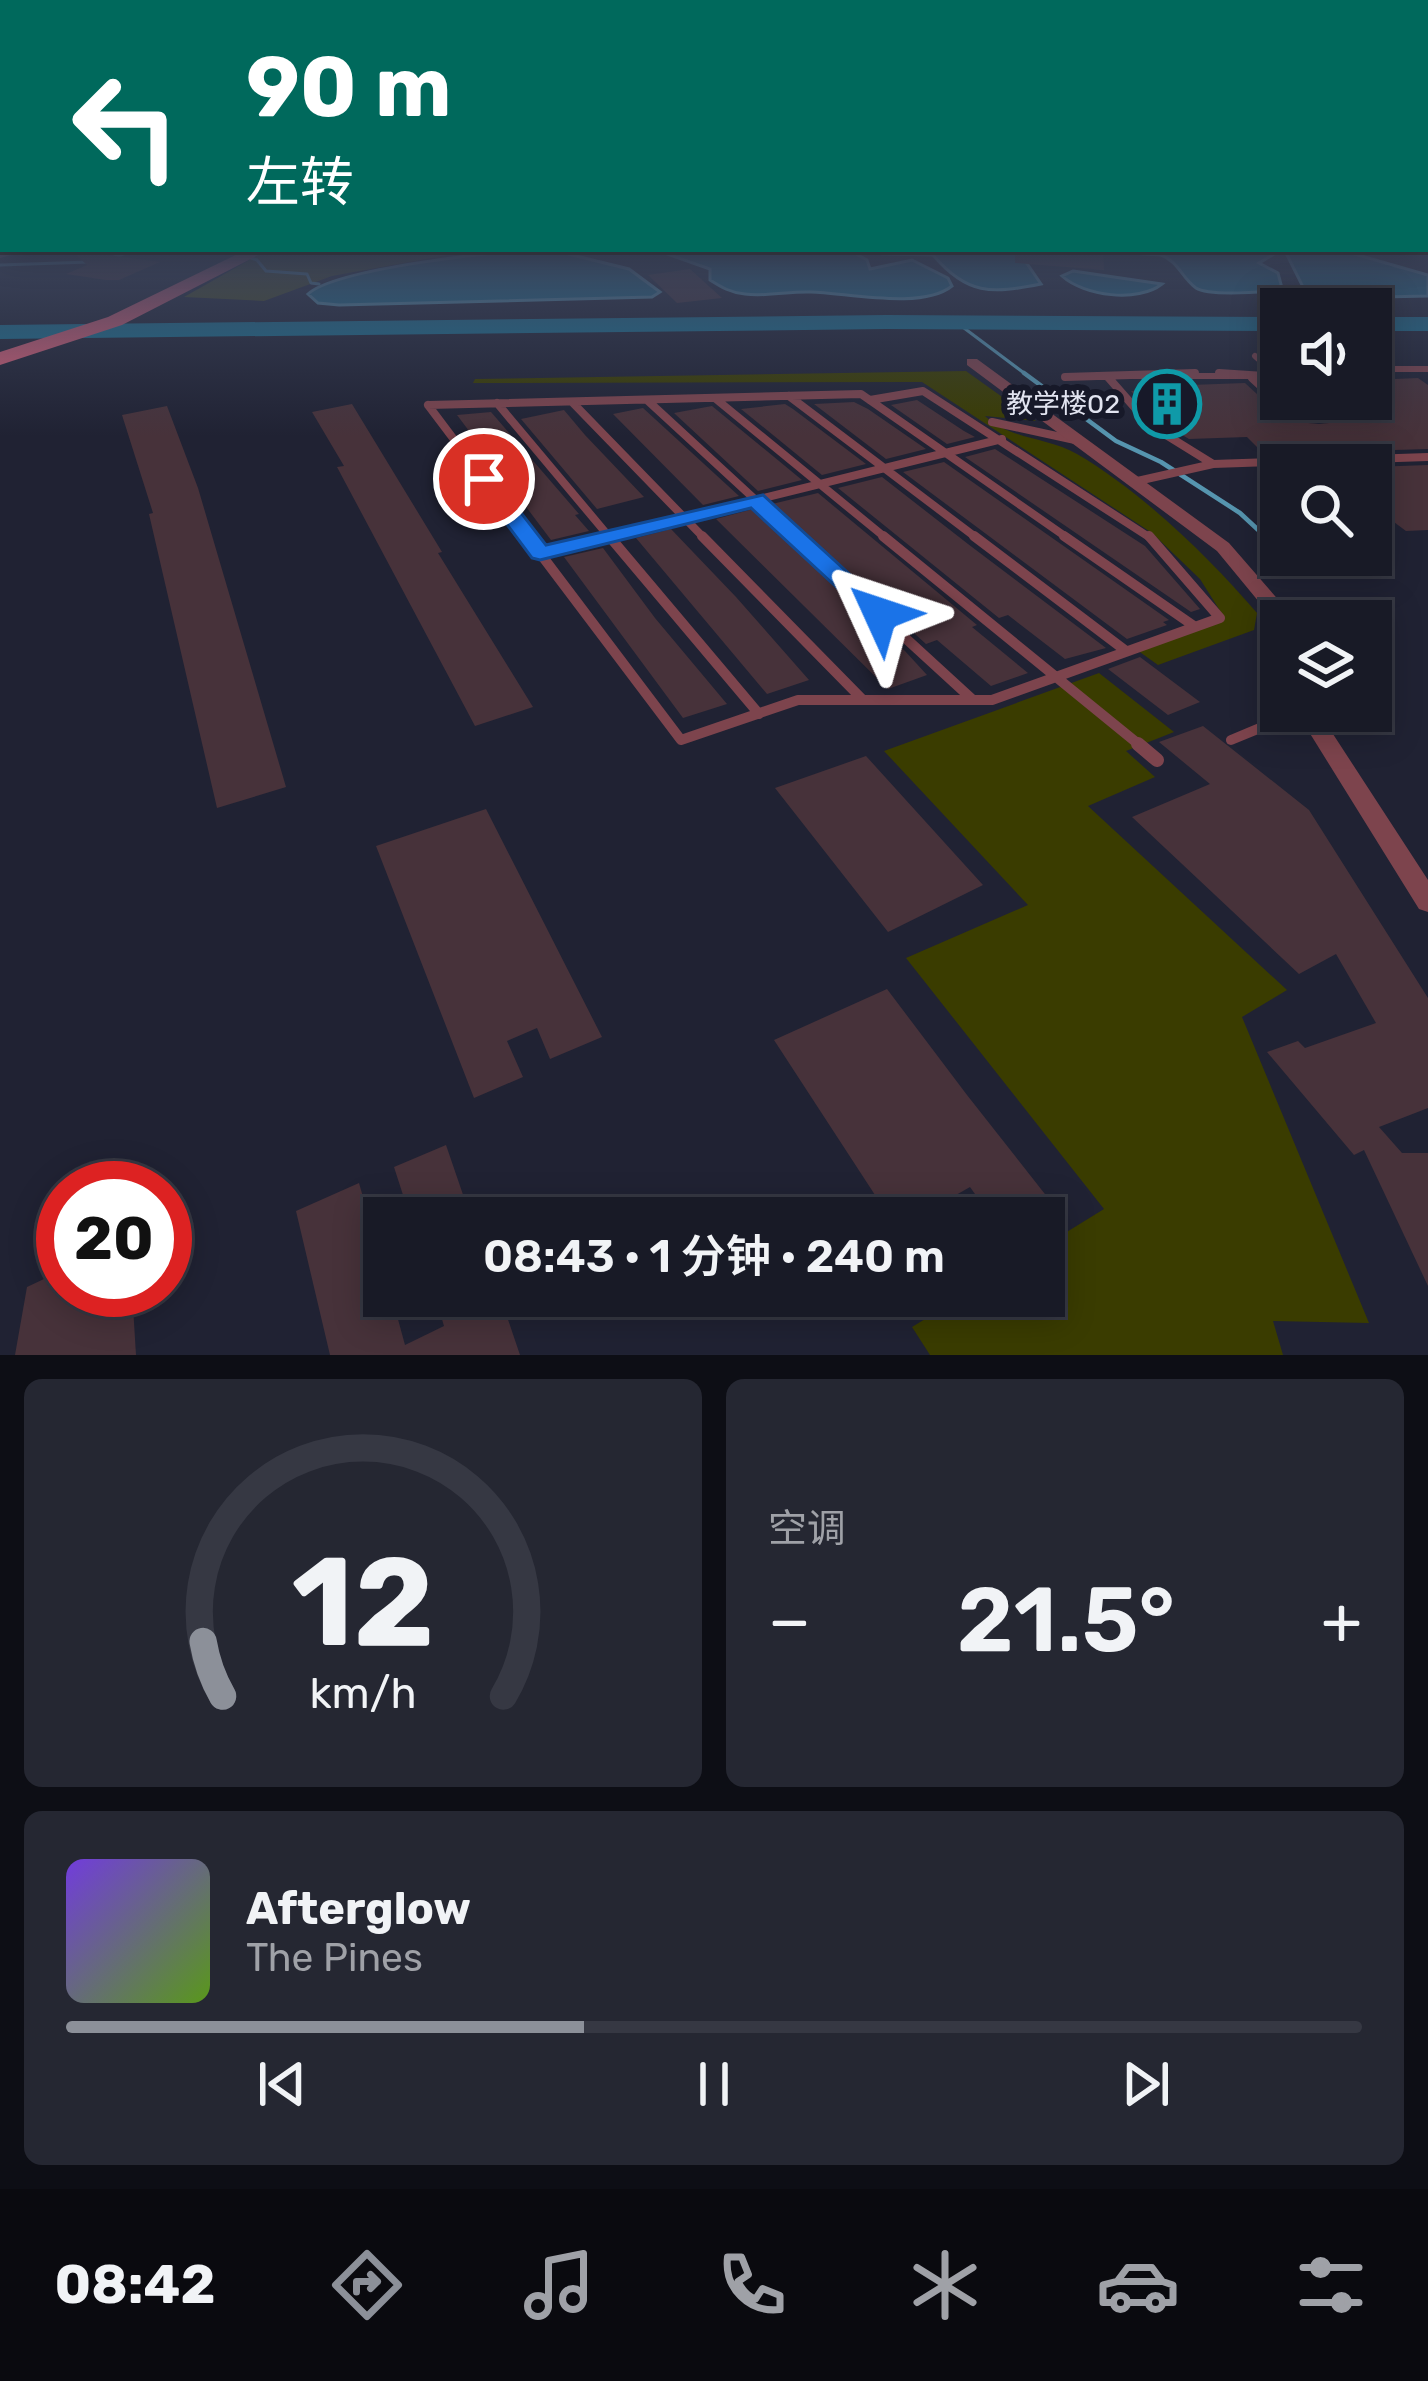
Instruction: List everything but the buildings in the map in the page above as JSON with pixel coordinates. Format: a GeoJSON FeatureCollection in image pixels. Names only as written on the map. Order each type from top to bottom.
{"type":"FeatureCollection","features":[{"type":"Feature","properties":{"kind":"main road"},"geometry":{"type":"LineString","coordinates":[[0,355],[118,310]]}},
{"type":"Feature","properties":{"kind":"main road"},"geometry":{"type":"LineString","coordinates":[[0,355],[140,310]]}},
{"type":"Feature","properties":{"kind":"street"},"geometry":{"type":"LineString","coordinates":[[972,362],[1223,547],[1268,600]]}},
{"type":"Feature","properties":{"kind":"street"},"geometry":{"type":"LineString","coordinates":[[1318,732],[1428,902]]}},
{"type":"Feature","properties":{"kind":"lane"},"geometry":{"type":"LineString","coordinates":[[1255,356],[1260,360]]}},
{"type":"Feature","properties":{"kind":"lane"},"geometry":{"type":"LineString","coordinates":[[1392,369],[1428,369]]}},
{"type":"Feature","properties":{"kind":"lane"},"geometry":{"type":"LineString","coordinates":[[1065,377],[1211,372],[1260,378]]}},
{"type":"Feature","properties":{"kind":"lane"},"geometry":{"type":"LineString","coordinates":[[1107,376],[1150,425],[1213,464]]}},
{"type":"Feature","properties":{"kind":"lane"},"geometry":{"type":"LineString","coordinates":[[1252,378],[1260,384]]}},
{"type":"Feature","properties":{"kind":"lane"},"geometry":{"type":"LineString","coordinates":[[870,400],[923,391],[1150,536],[1220,617],[992,700],[798,700],[681,740],[428,405],[861,394],[1194,626]]}},
{"type":"Feature","properties":{"kind":"lane"},"geometry":{"type":"LineString","coordinates":[[789,396],[1126,651]]}},
{"type":"Feature","properties":{"kind":"lane"},"geometry":{"type":"LineString","coordinates":[[716,399],[1157,760]]}},
{"type":"Feature","properties":{"kind":"lane"},"geometry":{"type":"LineString","coordinates":[[646,400],[973,700]]}},
{"type":"Feature","properties":{"kind":"lane"},"geometry":{"type":"LineString","coordinates":[[572,402],[863,700]]}},
{"type":"Feature","properties":{"kind":"lane"},"geometry":{"type":"LineString","coordinates":[[497,403],[759,714]]}},
{"type":"Feature","properties":{"kind":"lane"},"geometry":{"type":"LineString","coordinates":[[992,422],[1078,441]]}},
{"type":"Feature","properties":{"kind":"lane"},"geometry":{"type":"LineString","coordinates":[[540,553],[1002,440]]}},
{"type":"Feature","properties":{"kind":"lane"},"geometry":{"type":"LineString","coordinates":[[1392,459],[1428,457]]}},
{"type":"Feature","properties":{"kind":"lane"},"geometry":{"type":"LineString","coordinates":[[1133,482],[1213,464],[1260,464]]}},
{"type":"Feature","properties":{"kind":"lane"},"geometry":{"type":"LineString","coordinates":[[1231,740],[1260,728]]}},
{"type":"Feature","properties":{"kind":"shaded area"},"geometry":{"type":"Polygon","coordinates":[[[966,371],[1036,421],[985,416],[995,424],[1077,454],[1173,527],[1257,613],[1254,630],[1158,665],[1137,650],[1224,617],[1200,579],[1152,533],[922,382],[473,383],[475,379],[966,371]]]}},
{"type":"Feature","properties":{"kind":"shaded area"},"geometry":{"type":"Polygon","coordinates":[[[1099,673],[1174,732],[1126,751],[1155,777],[1088,806],[1287,990],[1242,1017],[1369,1323],[1273,1321],[1283,1355],[930,1355],[912,1327],[928,1317],[1065,1317],[1065,1233],[1104,1209],[906,958],[1028,905],[884,751],[1099,673]]]}},
{"type":"Feature","properties":{"kind":"waterway"},"geometry":{"type":"LineString","coordinates":[[0,332],[886,322],[1260,324]]}},
{"type":"Feature","properties":{"kind":"waterway"},"geometry":{"type":"LineString","coordinates":[[956,322],[1024,373]]}},
{"type":"Feature","properties":{"kind":"waterway"},"geometry":{"type":"LineString","coordinates":[[1392,324],[1428,324]]}},
{"type":"Feature","properties":{"kind":"waterway"},"geometry":{"type":"LineString","coordinates":[[1024,373],[1116,441],[1161,462],[1240,513],[1260,532]]}},
{"type":"Feature","properties":{"kind":"waterway"},"geometry":{"type":"LineString","coordinates":[[1024,373],[1028,376]]}},
{"type":"Feature","properties":{"kind":"place","name":"教学楼02"},"geometry":{"type":"Point","coordinates":[1167,404]}},
{"type":"Feature","properties":{"kind":"route"},"geometry":{"type":"LineString","coordinates":[[484,479],[540,553],[755,500],[880,614]]}}]}
